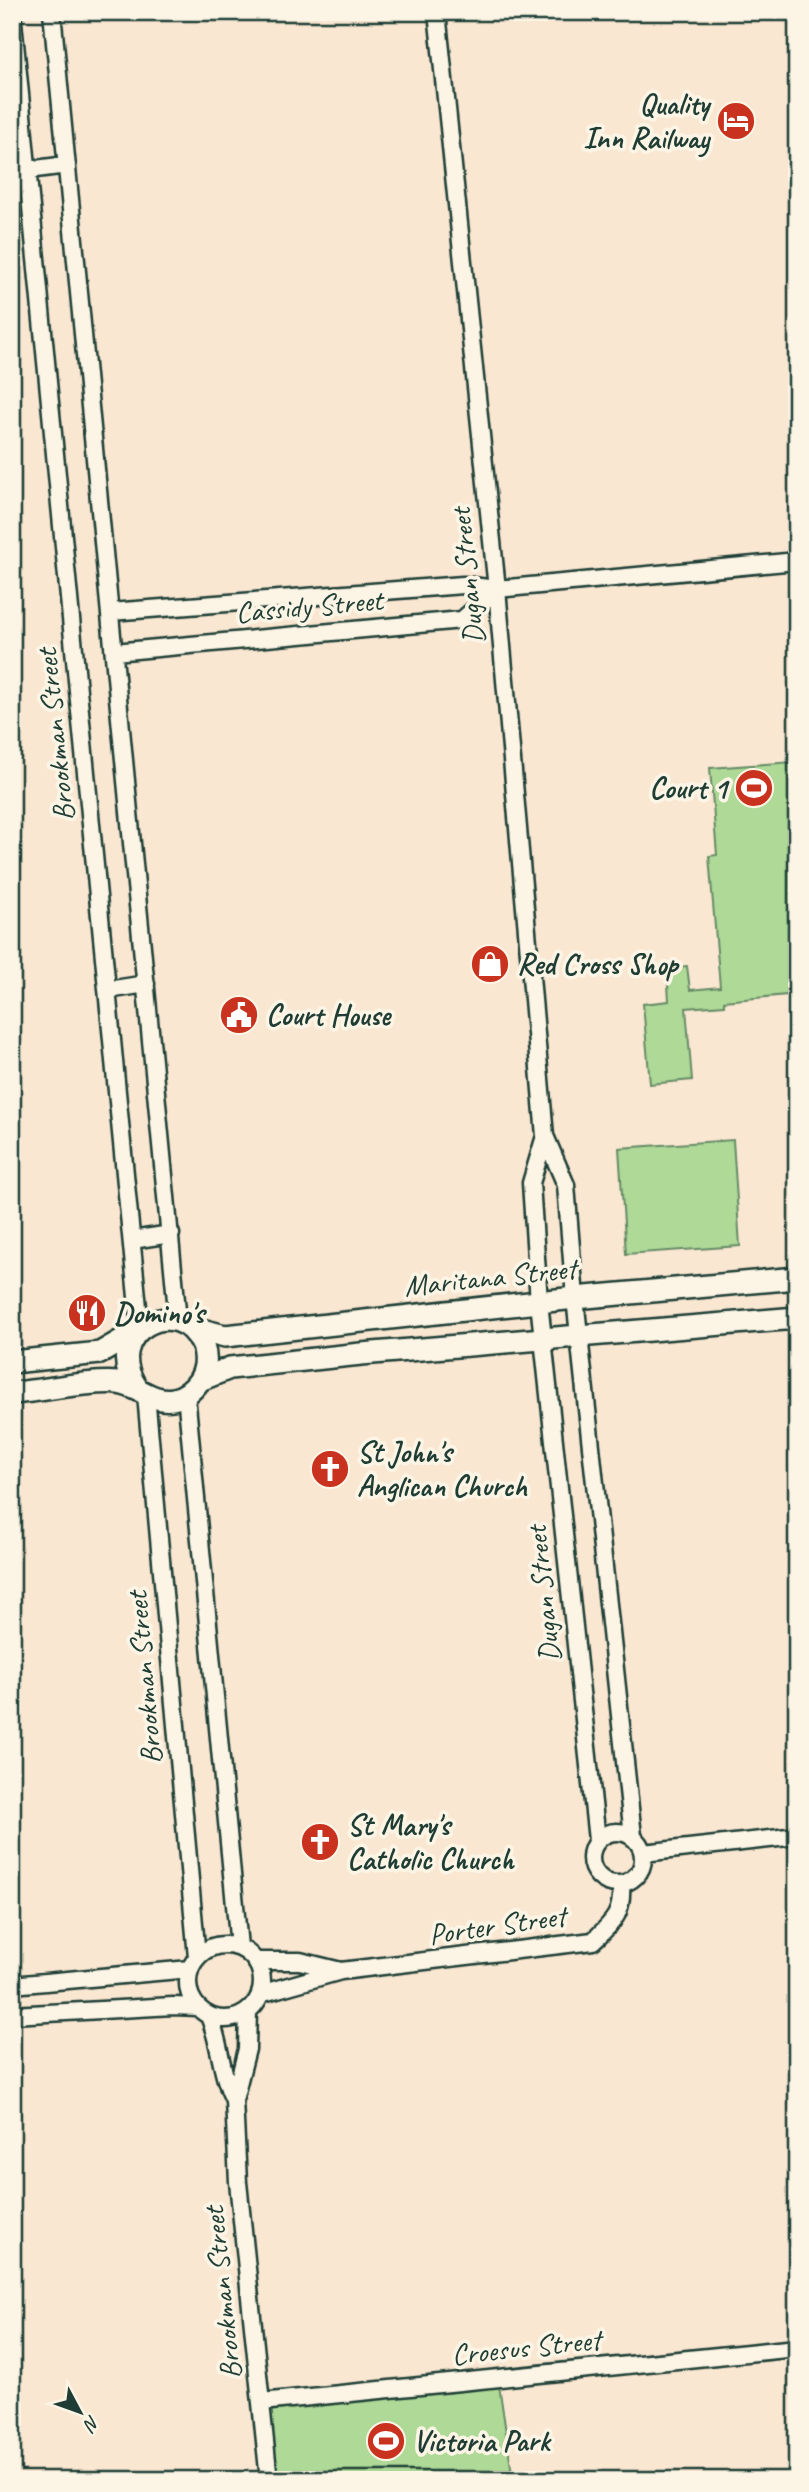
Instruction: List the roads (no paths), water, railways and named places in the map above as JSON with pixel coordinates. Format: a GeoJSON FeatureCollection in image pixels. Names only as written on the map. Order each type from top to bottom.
{"type":"FeatureCollection","features":[{"type":"Feature","properties":{"kind":"main road","name":"Maritana Street"},"geometry":{"type":"LineString","coordinates":[[184,1324],[225,1336],[575,1298],[797,1278]]}},
{"type":"Feature","properties":{"kind":"main road"},"geometry":{"type":"LineString","coordinates":[[12,1394],[117,1383],[160,1399],[193,1387],[230,1368],[578,1334],[797,1318]]}},
{"type":"Feature","properties":{"kind":"main road"},"geometry":{"type":"LineString","coordinates":[[12,1362],[100,1353],[138,1330],[166,1319],[184,1324],[199,1337],[205,1351],[205,1365],[193,1387]]}},
{"type":"Feature","properties":{"kind":"main road"},"geometry":{"type":"LineString","coordinates":[[138,1330],[126,1349],[125,1363],[129,1377],[141,1391]]}},
{"type":"Feature","properties":{"kind":"street","name":"Brookman Street"},"geometry":{"type":"LineString","coordinates":[[12,12],[132,1240],[138,1330]]}},
{"type":"Feature","properties":{"kind":"street"},"geometry":{"type":"LineString","coordinates":[[52,12],[171,1234],[184,1324]]}},
{"type":"Feature","properties":{"kind":"street","name":"Dugan Street"},"geometry":{"type":"LineString","coordinates":[[436,12],[497,589],[545,1136],[566,1185],[578,1334],[633,1836]]}},
{"type":"Feature","properties":{"kind":"street"},"geometry":{"type":"LineString","coordinates":[[28,170],[67,165]]}},
{"type":"Feature","properties":{"kind":"street","name":"Cassidy Street"},"geometry":{"type":"LineString","coordinates":[[110,612],[463,585],[497,589],[797,561]]}},
{"type":"Feature","properties":{"kind":"street","name":"Cassidy Street"},"geometry":{"type":"LineString","coordinates":[[114,652],[462,620],[497,589]]}},
{"type":"Feature","properties":{"kind":"street"},"geometry":{"type":"LineString","coordinates":[[108,990],[146,984]]}},
{"type":"Feature","properties":{"kind":"street","name":"Dugan Street"},"geometry":{"type":"LineString","coordinates":[[545,1136],[531,1183],[539,1302],[597,1840]]}},
{"type":"Feature","properties":{"kind":"street"},"geometry":{"type":"LineString","coordinates":[[132,1240],[171,1234]]}},
{"type":"Feature","properties":{"kind":"street"},"geometry":{"type":"LineString","coordinates":[[193,1387],[239,1947]]}},
{"type":"Feature","properties":{"kind":"street","name":"Brookman Street"},"geometry":{"type":"LineString","coordinates":[[141,1391],[194,1963]]}},
{"type":"Feature","properties":{"kind":"street"},"geometry":{"type":"LineString","coordinates":[[614,1831],[633,1836],[643,1853],[642,1867],[634,1879],[621,1884],[608,1883],[597,1876],[592,1864],[592,1851],[597,1840],[614,1831]]}},
{"type":"Feature","properties":{"kind":"street"},"geometry":{"type":"LineString","coordinates":[[643,1853],[797,1836]]}},
{"type":"Feature","properties":{"kind":"street","name":"Porter Street"},"geometry":{"type":"LineString","coordinates":[[260,1994],[341,1971],[593,1941],[612,1923],[622,1905],[621,1884]]}},
{"type":"Feature","properties":{"kind":"street"},"geometry":{"type":"LineString","coordinates":[[12,2015],[173,2006],[222,2019],[248,2011],[260,1994],[262,1974],[257,1961],[239,1947],[221,1944],[208,1948],[194,1963],[188,1982],[191,1996],[203,2012]]}},
{"type":"Feature","properties":{"kind":"street","name":"Porter Street"},"geometry":{"type":"LineString","coordinates":[[257,1961],[300,1961],[341,1971]]}},
{"type":"Feature","properties":{"kind":"street"},"geometry":{"type":"LineString","coordinates":[[12,1985],[194,1963]]}},
{"type":"Feature","properties":{"kind":"street","name":"Brookman Street"},"geometry":{"type":"LineString","coordinates":[[248,2011],[247,2049],[234,2100],[238,2182],[269,2480]]}},
{"type":"Feature","properties":{"kind":"street","name":"Brookman Street"},"geometry":{"type":"LineString","coordinates":[[203,2012],[216,2031],[223,2077],[234,2100]]}},
{"type":"Feature","properties":{"kind":"street","name":"Croesus Street"},"geometry":{"type":"LineString","coordinates":[[261,2402],[797,2348]]}},
{"type":"Feature","properties":{"kind":"place","name":"Quality Inn Railway"},"geometry":{"type":"Point","coordinates":[736,121]}},
{"type":"Feature","properties":{"kind":"place","name":"Court 1"},"geometry":{"type":"Point","coordinates":[754,788]}},
{"type":"Feature","properties":{"kind":"place","name":"Red Cross Shop"},"geometry":{"type":"Point","coordinates":[490,964]}},
{"type":"Feature","properties":{"kind":"place","name":"Court House"},"geometry":{"type":"Point","coordinates":[239,1015]}},
{"type":"Feature","properties":{"kind":"place","name":"Domino's"},"geometry":{"type":"Point","coordinates":[87,1313]}},
{"type":"Feature","properties":{"kind":"place","name":"St John's Anglican Church"},"geometry":{"type":"Point","coordinates":[330,1469]}},
{"type":"Feature","properties":{"kind":"place","name":"St Mary's Catholic Church"},"geometry":{"type":"Point","coordinates":[320,1842]}},
{"type":"Feature","properties":{"kind":"place","name":"Victoria Park"},"geometry":{"type":"Point","coordinates":[386,2441]}}]}
